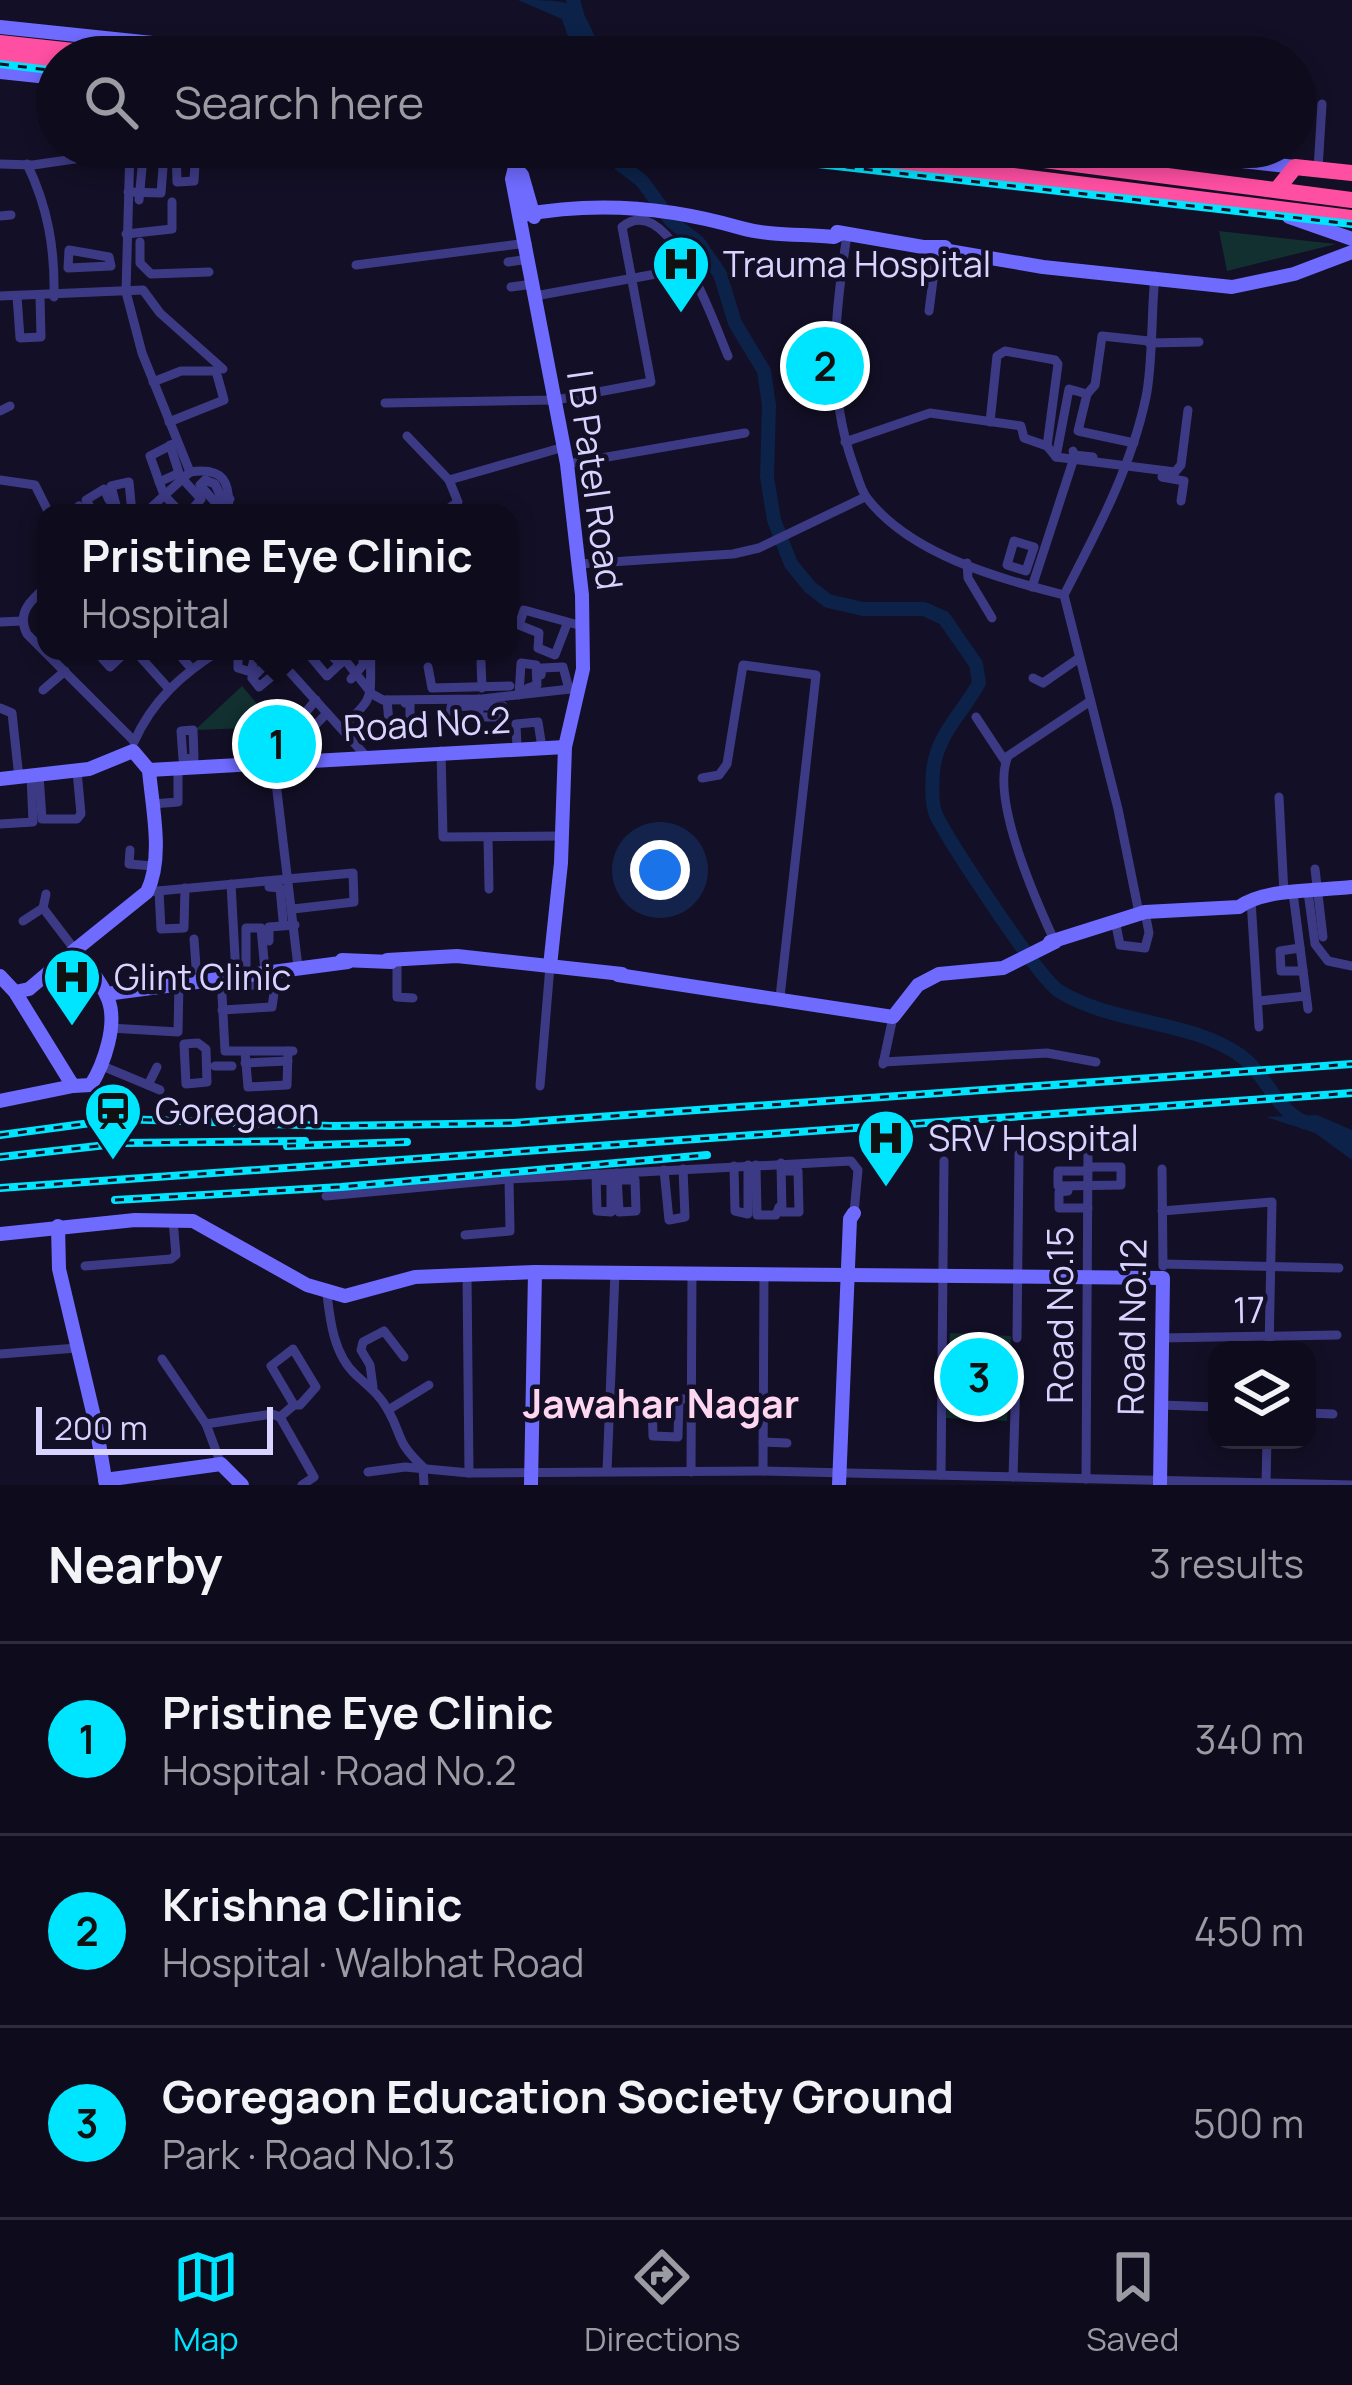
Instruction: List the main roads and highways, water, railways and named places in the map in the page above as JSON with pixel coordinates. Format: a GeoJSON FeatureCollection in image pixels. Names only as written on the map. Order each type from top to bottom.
{"type":"FeatureCollection","features":[{"type":"Feature","properties":{"kind":"highway"},"geometry":{"type":"LineString","coordinates":[[0,43],[36,47]]}},
{"type":"Feature","properties":{"kind":"highway"},"geometry":{"type":"LineString","coordinates":[[0,58],[36,62]]}},
{"type":"Feature","properties":{"kind":"highway"},"geometry":{"type":"LineString","coordinates":[[949,168],[1352,218]]}},
{"type":"Feature","properties":{"kind":"highway"},"geometry":{"type":"LineString","coordinates":[[1115,168],[1352,200]]}},
{"type":"Feature","properties":{"kind":"highway"},"geometry":{"type":"LineString","coordinates":[[1278,188],[1294,168]]}},
{"type":"Feature","properties":{"kind":"highway"},"geometry":{"type":"LineString","coordinates":[[1306,168],[1352,172]]}},
{"type":"Feature","properties":{"kind":"water"},"geometry":{"type":"Polygon","coordinates":[[[518,0],[575,7],[594,36],[568,36],[562,19],[518,0]]]}},
{"type":"Feature","properties":{"kind":"water"},"geometry":{"type":"Polygon","coordinates":[[[1317,1115],[1352,1130],[1352,1160],[1315,1133],[1266,1117],[1317,1115]]]}},
{"type":"Feature","properties":{"kind":"waterway"},"geometry":{"type":"LineString","coordinates":[[573,0],[583,36]]}},
{"type":"Feature","properties":{"kind":"waterway"},"geometry":{"type":"LineString","coordinates":[[625,168],[642,181],[672,222],[698,242],[720,274],[735,323],[764,371],[769,405],[767,477],[774,520],[791,564],[828,601],[863,609],[924,609],[944,618],[976,664],[979,683],[944,736],[935,759],[933,801],[945,832],[1015,938],[1059,991],[1080,1002],[1198,1035],[1241,1056],[1285,1109],[1304,1122]]}},
{"type":"Feature","properties":{"kind":"railway"},"geometry":{"type":"LineString","coordinates":[[0,64],[36,68]]}},
{"type":"Feature","properties":{"kind":"railway"},"geometry":{"type":"LineString","coordinates":[[854,168],[1352,224]]}},
{"type":"Feature","properties":{"kind":"railway"},"geometry":{"type":"LineString","coordinates":[[0,1135],[121,1119],[332,1126],[513,1123],[1352,1064]]}},
{"type":"Feature","properties":{"kind":"railway"},"geometry":{"type":"LineString","coordinates":[[0,1188],[1352,1093]]}},
{"type":"Feature","properties":{"kind":"railway"},"geometry":{"type":"LineString","coordinates":[[0,1157],[124,1143],[305,1141]]}},
{"type":"Feature","properties":{"kind":"railway"},"geometry":{"type":"LineString","coordinates":[[287,1146],[407,1142]]}},
{"type":"Feature","properties":{"kind":"railway"},"geometry":{"type":"LineString","coordinates":[[115,1200],[341,1187],[707,1155]]}},
{"type":"Feature","properties":{"kind":"place","name":"Trauma Hospital"},"geometry":{"type":"Point","coordinates":[681,315]}},
{"type":"Feature","properties":{"kind":"place","name":"Krishna Clinic"},"geometry":{"type":"Point","coordinates":[825,366]}},
{"type":"Feature","properties":{"kind":"place","name":"Pristine Eye Clinic"},"geometry":{"type":"Point","coordinates":[277,744]}},
{"type":"Feature","properties":{"kind":"place","name":"Glint Clinic"},"geometry":{"type":"Point","coordinates":[72,1028]}},
{"type":"Feature","properties":{"kind":"place","name":"Goregaon"},"geometry":{"type":"Point","coordinates":[113,1162]}},
{"type":"Feature","properties":{"kind":"place","name":"SRV Hospital"},"geometry":{"type":"Point","coordinates":[886,1189]}},
{"type":"Feature","properties":{"kind":"place","name":"Goregaon Education Society Ground"},"geometry":{"type":"Point","coordinates":[979,1377]}},
{"type":"Feature","properties":{"kind":"district","name":"Jawahar Nagar"},"geometry":{"type":"Point","coordinates":[661,1404]}}]}
